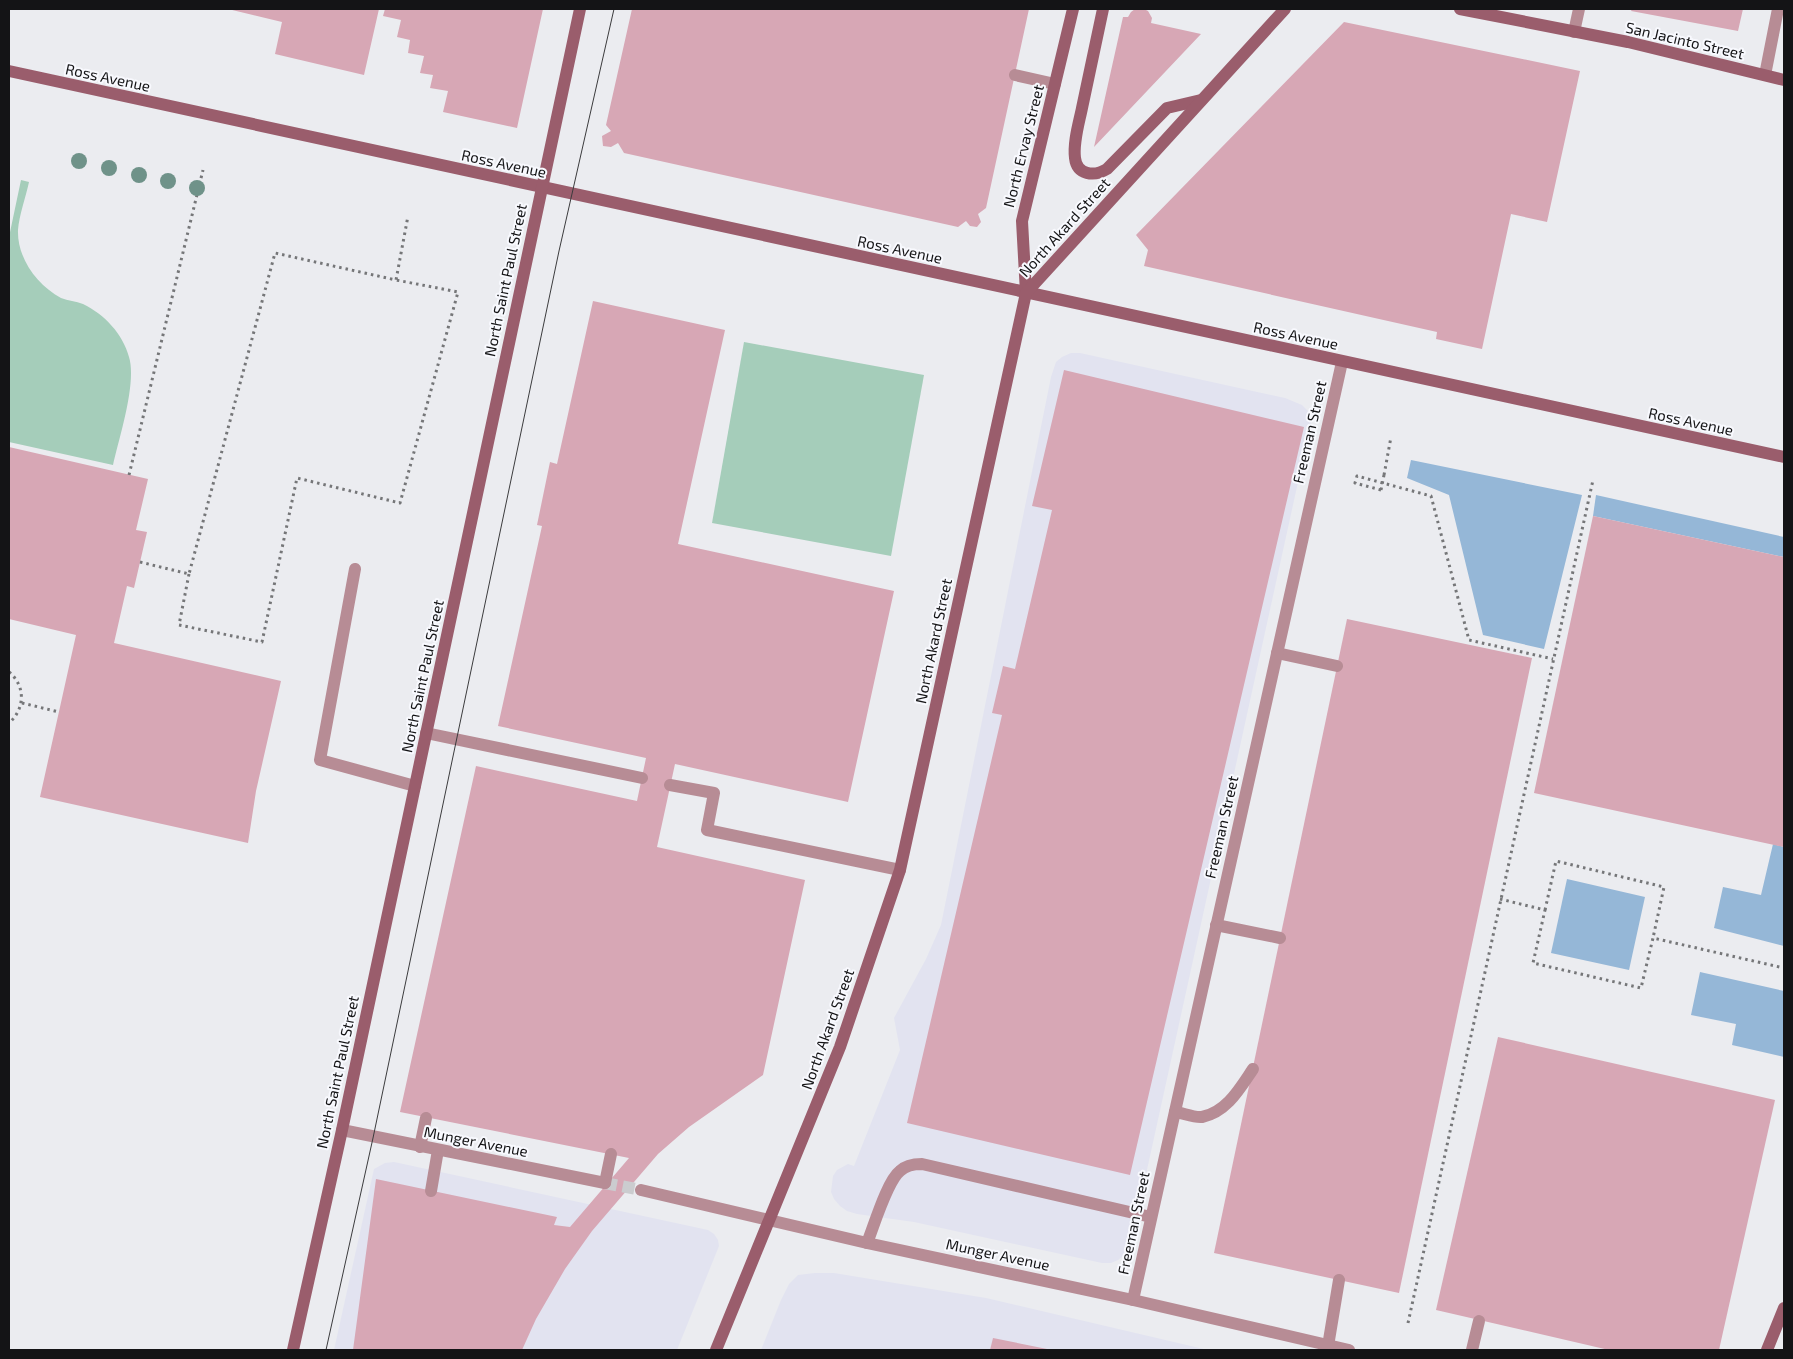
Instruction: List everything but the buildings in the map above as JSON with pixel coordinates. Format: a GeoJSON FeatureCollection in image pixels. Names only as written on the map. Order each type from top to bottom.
{"type":"FeatureCollection","features":[{"type":"Feature","properties":{"kind":"main road","name":"North Saint Paul Street"},"geometry":{"type":"LineString","coordinates":[[293,1350],[342,1130],[580,9]]}},
{"type":"Feature","properties":{"kind":"main road","name":"North Ervay Street"},"geometry":{"type":"LineString","coordinates":[[1026,293],[1022,222],[1073,9]]}},
{"type":"Feature","properties":{"kind":"main road"},"geometry":{"type":"LineString","coordinates":[[1103,9],[1074,156],[1076,164],[1081,170],[1090,174],[1099,174],[1107,169],[1167,108],[1201,100]]}},
{"type":"Feature","properties":{"kind":"main road","name":"North Akard Street"},"geometry":{"type":"LineString","coordinates":[[716,1350],[840,1047],[900,870],[1026,293],[1285,9]]}},
{"type":"Feature","properties":{"kind":"main road","name":"San Jacinto Street"},"geometry":{"type":"LineString","coordinates":[[1460,9],[1628,42],[1784,80]]}},
{"type":"Feature","properties":{"kind":"main road","name":"Ross Avenue"},"geometry":{"type":"LineString","coordinates":[[9,72],[1784,457]]}},
{"type":"Feature","properties":{"kind":"main road"},"geometry":{"type":"LineString","coordinates":[[1766,1350],[1784,1308]]}},
{"type":"Feature","properties":{"kind":"street"},"geometry":{"type":"LineString","coordinates":[[1574,32],[1579,9]]}},
{"type":"Feature","properties":{"kind":"street"},"geometry":{"type":"LineString","coordinates":[[1765,75],[1778,9]]}},
{"type":"Feature","properties":{"kind":"street"},"geometry":{"type":"LineString","coordinates":[[1015,75],[1055,84]]}},
{"type":"Feature","properties":{"kind":"street","name":"Freeman Street"},"geometry":{"type":"LineString","coordinates":[[1133,1300],[1342,362]]}},
{"type":"Feature","properties":{"kind":"street"},"geometry":{"type":"LineString","coordinates":[[355,569],[320,760],[415,786]]}},
{"type":"Feature","properties":{"kind":"street"},"geometry":{"type":"LineString","coordinates":[[1277,653],[1337,666]]}},
{"type":"Feature","properties":{"kind":"street"},"geometry":{"type":"LineString","coordinates":[[426,733],[642,778]]}},
{"type":"Feature","properties":{"kind":"street"},"geometry":{"type":"LineString","coordinates":[[670,785],[714,793],[707,830],[900,870]]}},
{"type":"Feature","properties":{"kind":"street"},"geometry":{"type":"LineString","coordinates":[[1216,925],[1280,938]]}},
{"type":"Feature","properties":{"kind":"street"},"geometry":{"type":"LineString","coordinates":[[1174,1112],[1201,1117],[1217,1111],[1232,1099],[1253,1069]]}},
{"type":"Feature","properties":{"kind":"street"},"geometry":{"type":"LineString","coordinates":[[420,1147],[426,1118]]}},
{"type":"Feature","properties":{"kind":"street","name":"Munger Avenue"},"geometry":{"type":"LineString","coordinates":[[342,1130],[420,1147],[605,1182],[611,1154]]}},
{"type":"Feature","properties":{"kind":"street"},"geometry":{"type":"LineString","coordinates":[[431,1191],[438,1150]]}},
{"type":"Feature","properties":{"kind":"street"},"geometry":{"type":"LineString","coordinates":[[867,1243],[894,1176],[906,1166],[914,1164],[922,1164],[1151,1217]]}},
{"type":"Feature","properties":{"kind":"street","name":"Munger Avenue"},"geometry":{"type":"LineString","coordinates":[[641,1190],[867,1243],[1133,1300],[1349,1350]]}},
{"type":"Feature","properties":{"kind":"street"},"geometry":{"type":"LineString","coordinates":[[1328,1346],[1340,1280]]}},
{"type":"Feature","properties":{"kind":"street"},"geometry":{"type":"LineString","coordinates":[[1472,1350],[1479,1321]]}},
{"type":"Feature","properties":{"kind":"path"},"geometry":{"type":"LineString","coordinates":[[129,475],[203,170]]}},
{"type":"Feature","properties":{"kind":"path"},"geometry":{"type":"LineString","coordinates":[[396,280],[408,216]]}},
{"type":"Feature","properties":{"kind":"path"},"geometry":{"type":"LineString","coordinates":[[275,253],[396,280],[458,292],[400,503],[297,478],[262,642],[179,625],[189,574],[275,253]]}},
{"type":"Feature","properties":{"kind":"path"},"geometry":{"type":"LineString","coordinates":[[1391,437],[1384,475],[1382,490],[1355,483],[1357,476],[1418,492],[1431,496],[1469,640],[1553,659]]}},
{"type":"Feature","properties":{"kind":"path"},"geometry":{"type":"LineString","coordinates":[[1408,1324],[1593,480]]}},
{"type":"Feature","properties":{"kind":"path"},"geometry":{"type":"LineString","coordinates":[[1418,492],[1420,485]]}},
{"type":"Feature","properties":{"kind":"path"},"geometry":{"type":"LineString","coordinates":[[140,562],[189,574]]}},
{"type":"Feature","properties":{"kind":"path"},"geometry":{"type":"LineString","coordinates":[[9,672],[19,684],[22,694],[22,703],[17,714],[9,723]]}},
{"type":"Feature","properties":{"kind":"path"},"geometry":{"type":"LineString","coordinates":[[22,703],[59,712]]}},
{"type":"Feature","properties":{"kind":"path"},"geometry":{"type":"LineString","coordinates":[[1556,861],[1664,887],[1653,938],[1641,988],[1533,963],[1556,861]]}},
{"type":"Feature","properties":{"kind":"path"},"geometry":{"type":"LineString","coordinates":[[1500,898],[1545,910]]}},
{"type":"Feature","properties":{"kind":"path"},"geometry":{"type":"LineString","coordinates":[[1653,938],[1784,968]]}},
{"type":"Feature","properties":{"kind":"shaded area"},"geometry":{"type":"Polygon","coordinates":[[[1071,353],[1080,353],[1285,398],[1302,405],[1309,412],[1311,423],[1134,1229],[1128,1249],[1124,1255],[1111,1263],[1102,1263],[914,1222],[857,1214],[847,1211],[840,1206],[831,1192],[833,1176],[837,1170],[848,1164],[854,1166],[900,1050],[894,1018],[926,959],[941,925],[1051,377],[1056,362],[1071,353]]]}},
{"type":"Feature","properties":{"kind":"shaded area"},"geometry":{"type":"Polygon","coordinates":[[[394,1162],[708,1230],[714,1234],[719,1246],[677,1350],[334,1350],[374,1169],[385,1163],[394,1162]]]}},
{"type":"Feature","properties":{"kind":"shaded area"},"geometry":{"type":"Polygon","coordinates":[[[834,1273],[986,1298],[1208,1350],[761,1350],[789,1284],[798,1275],[834,1273]]]}},
{"type":"Feature","properties":{"kind":"green space"},"geometry":{"type":"Polygon","coordinates":[[[21,180],[29,182],[21,212],[18,230],[19,240],[21,251],[30,270],[44,286],[61,298],[83,304],[105,319],[122,340],[129,357],[131,381],[129,395],[113,465],[9,442],[9,237],[21,180]]]}},
{"type":"Feature","properties":{"kind":"green space"},"geometry":{"type":"Polygon","coordinates":[[[744,342],[924,375],[891,556],[712,523],[744,342]]]}},
{"type":"Feature","properties":{"kind":"water"},"geometry":{"type":"Polygon","coordinates":[[[1411,460],[1582,495],[1544,649],[1483,635],[1449,495],[1407,478],[1411,460]]]}},
{"type":"Feature","properties":{"kind":"water"},"geometry":{"type":"Polygon","coordinates":[[[1596,495],[1784,537],[1784,557],[1593,516],[1596,495]]]}},
{"type":"Feature","properties":{"kind":"water"},"geometry":{"type":"Polygon","coordinates":[[[1773,844],[1784,847],[1784,946],[1714,928],[1723,887],[1761,895],[1773,844]]]}},
{"type":"Feature","properties":{"kind":"water"},"geometry":{"type":"Polygon","coordinates":[[[1567,879],[1645,897],[1629,970],[1551,953],[1567,879]]]}},
{"type":"Feature","properties":{"kind":"water"},"geometry":{"type":"Polygon","coordinates":[[[1700,972],[1784,991],[1784,1057],[1732,1045],[1736,1024],[1691,1015],[1700,972]]]}},
{"type":"Feature","properties":{"kind":"tunnel"},"geometry":{"type":"LineString","coordinates":[[605,1183],[641,1190]]}},
{"type":"Feature","properties":{"kind":"tram line"},"geometry":{"type":"LineString","coordinates":[[326,1350],[373,1138],[559,251],[614,9]]}}]}
